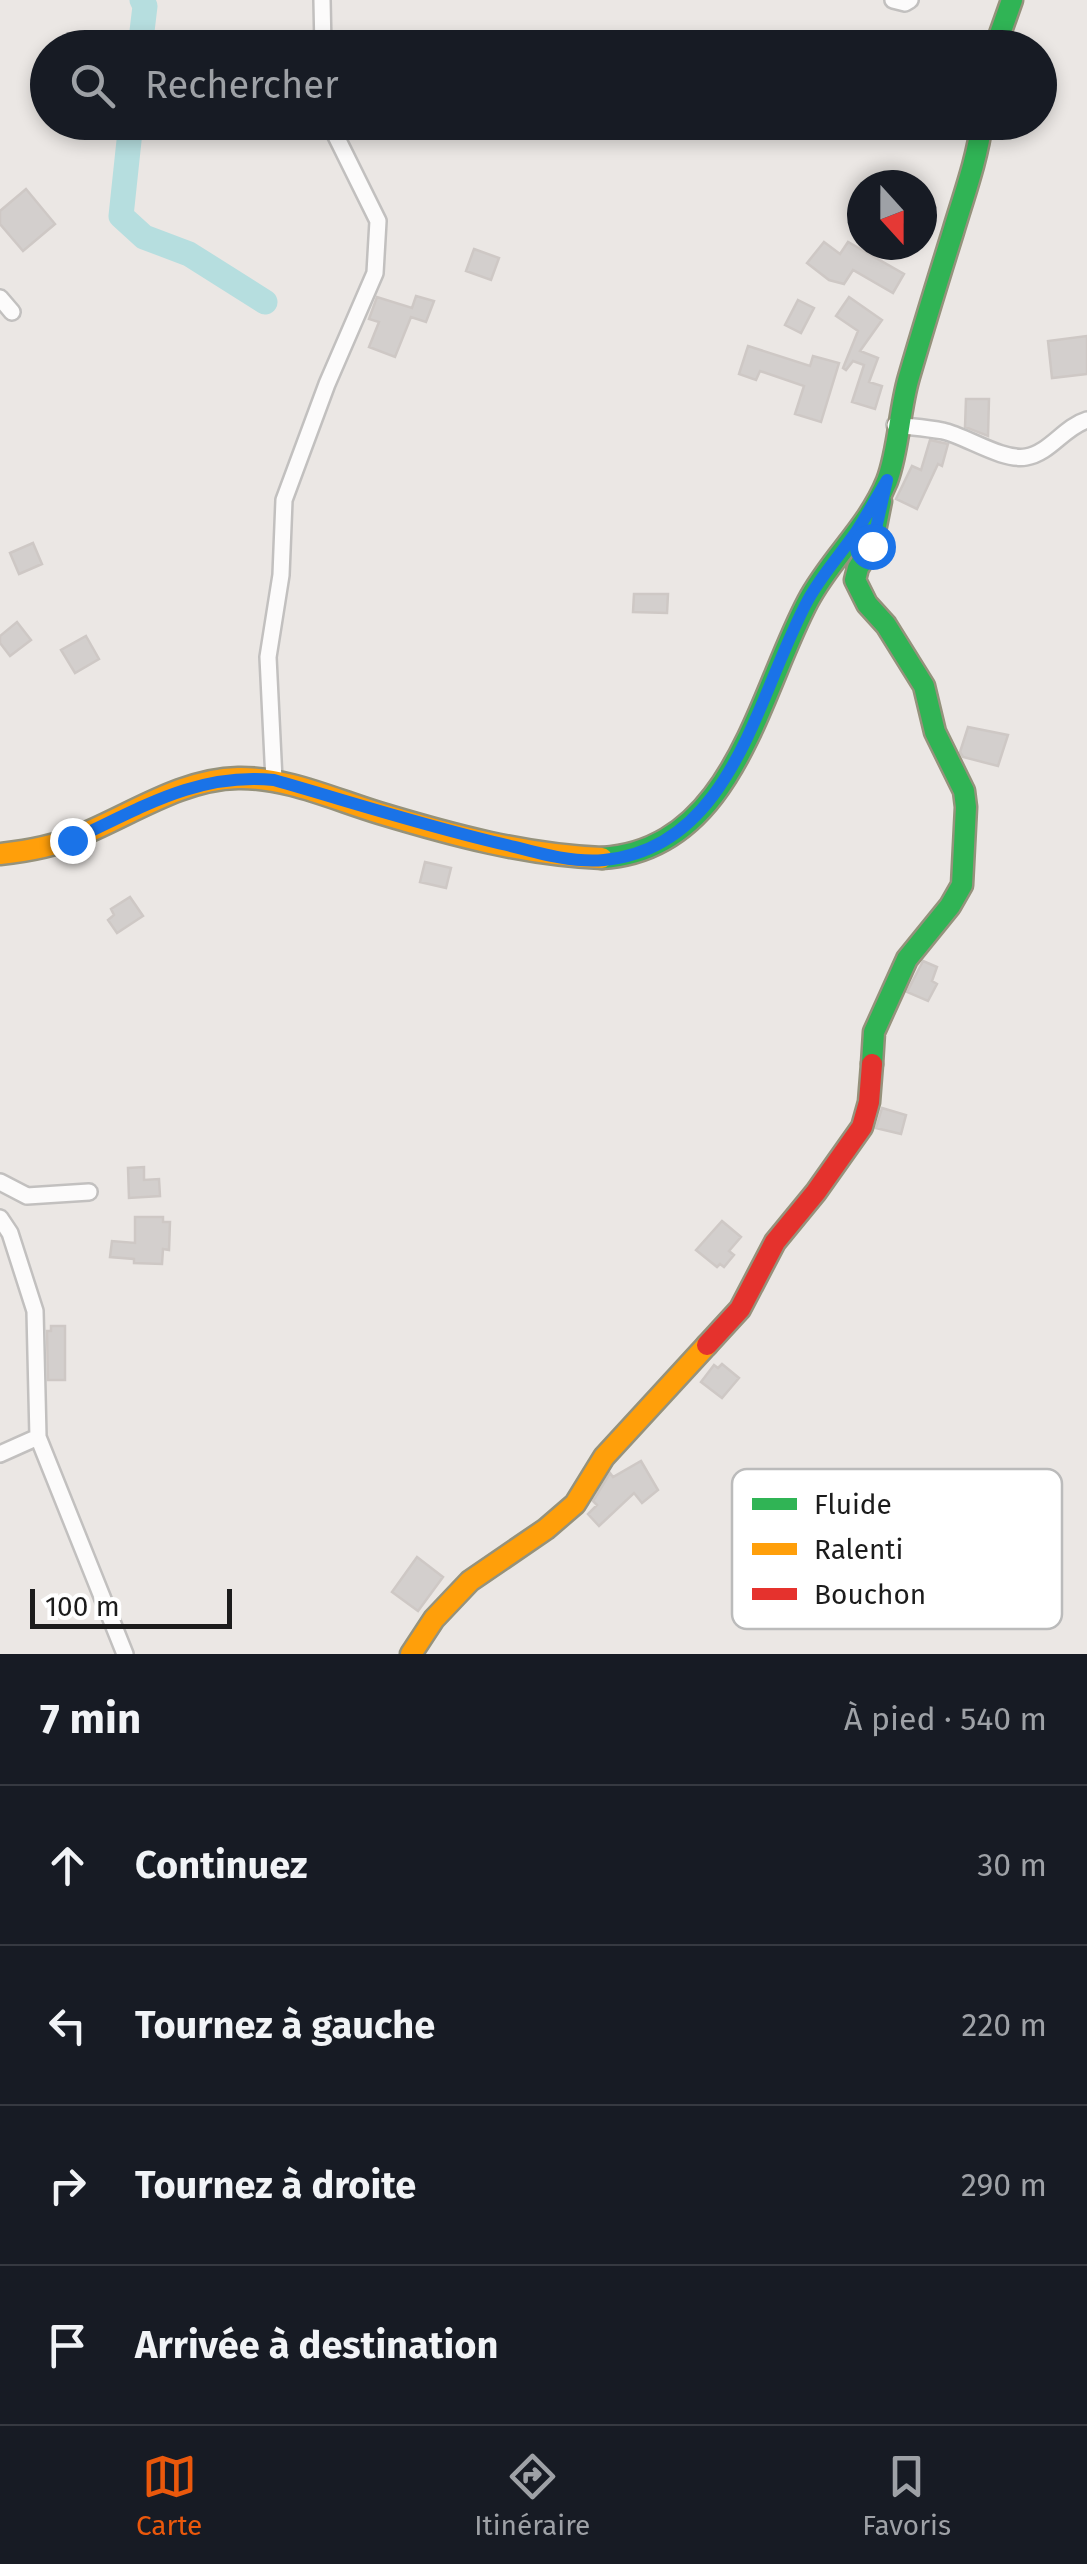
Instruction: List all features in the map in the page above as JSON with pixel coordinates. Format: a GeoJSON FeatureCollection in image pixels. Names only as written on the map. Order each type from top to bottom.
{"type":"FeatureCollection","features":[{"type":"Feature","properties":{"kind":"street"},"geometry":{"type":"LineString","coordinates":[[322,0],[323,30]]}},
{"type":"Feature","properties":{"kind":"street"},"geometry":{"type":"LineString","coordinates":[[893,0],[910,0]]}},
{"type":"Feature","properties":{"kind":"street"},"geometry":{"type":"LineString","coordinates":[[1001,30],[1012,0]]}},
{"type":"Feature","properties":{"kind":"street"},"geometry":{"type":"LineString","coordinates":[[274,780],[268,657],[281,575],[284,500],[327,384],[375,273],[378,221],[338,140]]}},
{"type":"Feature","properties":{"kind":"street"},"geometry":{"type":"LineString","coordinates":[[411,1654],[434,1619],[470,1581],[546,1530],[574,1504],[604,1457],[740,1309],[775,1242],[862,1128],[869,1102],[874,1032],[907,959],[962,885],[964,791],[934,732],[924,686],[886,625],[867,604],[855,580],[872,546],[895,426],[973,171],[979,140]]}},
{"type":"Feature","properties":{"kind":"street"},"geometry":{"type":"LineString","coordinates":[[0,298],[12,312]]}},
{"type":"Feature","properties":{"kind":"street"},"geometry":{"type":"LineString","coordinates":[[895,426],[947,432],[970,444],[1024,458],[1087,420]]}},
{"type":"Feature","properties":{"kind":"street"},"geometry":{"type":"LineString","coordinates":[[0,854],[37,850],[72,840],[210,781],[242,776],[274,780],[463,835],[556,857],[602,860],[642,853],[673,836],[720,788],[808,599],[887,480]]}},
{"type":"Feature","properties":{"kind":"street"},"geometry":{"type":"LineString","coordinates":[[0,1182],[26,1196],[89,1192]]}},
{"type":"Feature","properties":{"kind":"street"},"geometry":{"type":"LineString","coordinates":[[0,1218],[10,1233],[35,1311],[38,1437],[125,1654]]}},
{"type":"Feature","properties":{"kind":"street"},"geometry":{"type":"LineString","coordinates":[[0,1454],[38,1437]]}},
{"type":"Feature","properties":{"kind":"building"},"geometry":{"type":"Polygon","coordinates":[[[26,189],[55,224],[23,251],[0,224],[0,211],[26,189]]]}},
{"type":"Feature","properties":{"kind":"building"},"geometry":{"type":"Polygon","coordinates":[[[824,242],[840,254],[847,244],[847,260],[880,260],[904,274],[893,293],[853,270],[844,284],[829,280],[807,263],[824,242]]]}},
{"type":"Feature","properties":{"kind":"building"},"geometry":{"type":"Polygon","coordinates":[[[474,249],[499,258],[491,280],[466,271],[474,249]]]}},
{"type":"Feature","properties":{"kind":"building"},"geometry":{"type":"Polygon","coordinates":[[[416,296],[434,301],[426,322],[411,317],[395,357],[369,347],[379,322],[369,319],[377,297],[412,308],[416,296]]]}},
{"type":"Feature","properties":{"kind":"building"},"geometry":{"type":"Polygon","coordinates":[[[849,297],[882,320],[860,351],[878,358],[869,382],[882,386],[875,409],[852,402],[864,365],[853,361],[846,370],[843,368],[858,331],[836,316],[849,297]]]}},
{"type":"Feature","properties":{"kind":"building"},"geometry":{"type":"Polygon","coordinates":[[[798,300],[814,308],[801,333],[785,325],[798,300]]]}},
{"type":"Feature","properties":{"kind":"building"},"geometry":{"type":"Polygon","coordinates":[[[1087,336],[1087,374],[1052,378],[1048,341],[1087,336]]]}},
{"type":"Feature","properties":{"kind":"building"},"geometry":{"type":"Polygon","coordinates":[[[748,346],[810,366],[813,356],[839,363],[821,422],[795,414],[804,386],[760,371],[756,380],[739,374],[748,346]]]}},
{"type":"Feature","properties":{"kind":"building"},"geometry":{"type":"Polygon","coordinates":[[[966,399],[989,399],[988,436],[965,427],[966,399]]]}},
{"type":"Feature","properties":{"kind":"building"},"geometry":{"type":"Polygon","coordinates":[[[930,440],[948,444],[942,466],[938,464],[917,509],[896,499],[912,466],[921,470],[930,440]]]}},
{"type":"Feature","properties":{"kind":"building"},"geometry":{"type":"Polygon","coordinates":[[[33,543],[42,564],[19,574],[10,553],[33,543]]]}},
{"type":"Feature","properties":{"kind":"building"},"geometry":{"type":"Polygon","coordinates":[[[634,594],[668,594],[667,613],[633,612],[634,594]]]}},
{"type":"Feature","properties":{"kind":"building"},"geometry":{"type":"Polygon","coordinates":[[[17,622],[31,640],[10,656],[0,643],[0,636],[17,622]]]}},
{"type":"Feature","properties":{"kind":"building"},"geometry":{"type":"Polygon","coordinates":[[[86,636],[99,659],[75,673],[61,650],[86,636]]]}},
{"type":"Feature","properties":{"kind":"building"},"geometry":{"type":"Polygon","coordinates":[[[968,727],[1008,735],[998,766],[963,757],[960,752],[968,727]]]}},
{"type":"Feature","properties":{"kind":"building"},"geometry":{"type":"Polygon","coordinates":[[[425,862],[451,868],[446,888],[420,882],[425,862]]]}},
{"type":"Feature","properties":{"kind":"building"},"geometry":{"type":"Polygon","coordinates":[[[130,897],[143,916],[117,933],[108,920],[114,915],[111,909],[130,897]]]}},
{"type":"Feature","properties":{"kind":"building"},"geometry":{"type":"Polygon","coordinates":[[[923,961],[937,967],[932,981],[937,984],[928,1001],[907,992],[923,961]]]}},
{"type":"Feature","properties":{"kind":"building"},"geometry":{"type":"Polygon","coordinates":[[[882,1108],[906,1115],[901,1134],[876,1128],[882,1108]]]}},
{"type":"Feature","properties":{"kind":"building"},"geometry":{"type":"Polygon","coordinates":[[[144,1167],[144,1180],[159,1179],[160,1196],[129,1198],[128,1168],[144,1167]]]}},
{"type":"Feature","properties":{"kind":"building"},"geometry":{"type":"Polygon","coordinates":[[[135,1217],[163,1217],[163,1222],[170,1222],[169,1250],[163,1249],[162,1264],[110,1257],[112,1241],[135,1243],[135,1217]]]}},
{"type":"Feature","properties":{"kind":"building"},"geometry":{"type":"Polygon","coordinates":[[[722,1221],[741,1237],[729,1251],[734,1255],[724,1267],[717,1267],[696,1250],[722,1221]]]}},
{"type":"Feature","properties":{"kind":"building"},"geometry":{"type":"Polygon","coordinates":[[[51,1326],[65,1326],[65,1380],[48,1380],[47,1331],[51,1331],[51,1326]]]}},
{"type":"Feature","properties":{"kind":"building"},"geometry":{"type":"Polygon","coordinates":[[[722,1364],[739,1378],[722,1398],[701,1382],[714,1365],[718,1368],[722,1364]]]}},
{"type":"Feature","properties":{"kind":"building"},"geometry":{"type":"Polygon","coordinates":[[[641,1461],[658,1490],[642,1503],[634,1493],[599,1526],[588,1514],[597,1505],[593,1501],[610,1473],[613,1477],[641,1461]]]}},
{"type":"Feature","properties":{"kind":"building"},"geometry":{"type":"Polygon","coordinates":[[[417,1557],[443,1577],[418,1611],[392,1592],[417,1557]]]}},
{"type":"Feature","properties":{"kind":"waterway"},"geometry":{"type":"LineString","coordinates":[[142,0],[142,30]]}},
{"type":"Feature","properties":{"kind":"waterway"},"geometry":{"type":"LineString","coordinates":[[129,140],[121,216],[144,237],[189,254],[265,302]]}},
{"type":"Feature","properties":{"kind":"traffic: fast"},"geometry":{"type":"LineString","coordinates":[[1001,30],[1012,0]]}},
{"type":"Feature","properties":{"kind":"traffic: fast"},"geometry":{"type":"LineString","coordinates":[[602,858],[646,849],[682,828],[712,798],[755,722],[808,601],[879,497],[891,469],[909,377],[979,140]]}},
{"type":"Feature","properties":{"kind":"traffic: fast"},"geometry":{"type":"LineString","coordinates":[[872,1064],[874,1032],[907,959],[962,885],[966,807],[964,791],[935,732],[924,686],[886,625],[867,604],[855,580],[872,546],[881,501]]}},
{"type":"Feature","properties":{"kind":"traffic: slow"},"geometry":{"type":"LineString","coordinates":[[0,854],[61,842],[177,791],[238,778],[292,785],[489,843],[602,858]]}},
{"type":"Feature","properties":{"kind":"traffic: slow"},"geometry":{"type":"LineString","coordinates":[[411,1654],[434,1619],[470,1581],[546,1529],[575,1504],[604,1457],[707,1345]]}},
{"type":"Feature","properties":{"kind":"traffic: jam"},"geometry":{"type":"LineString","coordinates":[[707,1345],[740,1309],[775,1242],[862,1127],[872,1064]]}},
{"type":"Feature","properties":{"kind":"route"},"geometry":{"type":"LineString","coordinates":[[72,840],[210,781],[242,776],[274,780],[463,835],[556,857],[602,860],[642,853],[673,836],[720,788],[808,599],[887,480],[872,546]]}}]}
